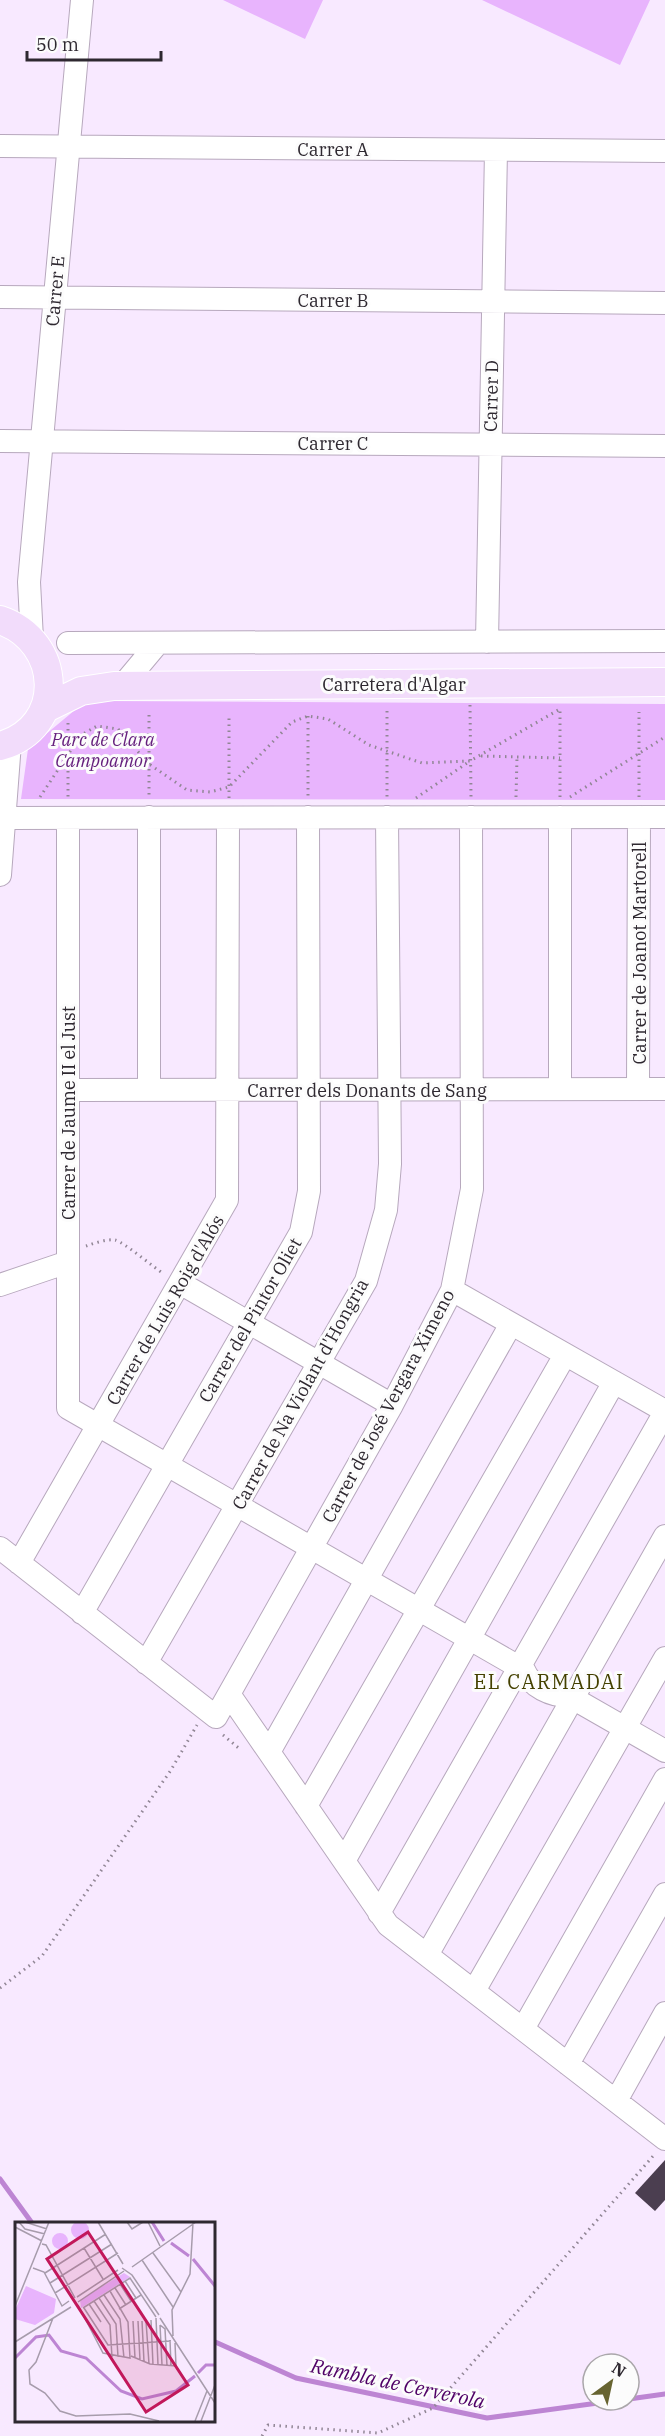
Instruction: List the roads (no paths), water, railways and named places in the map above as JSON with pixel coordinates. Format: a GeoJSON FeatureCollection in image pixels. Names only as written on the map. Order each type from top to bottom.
{"type":"FeatureCollection","features":[{"type":"Feature","properties":{"kind":"main road","name":"Carretera d'Algar"},"geometry":{"type":"LineString","coordinates":[[1,620],[18,627],[39,649],[81,678],[118,686]]}},
{"type":"Feature","properties":{"kind":"main road"},"geometry":{"type":"LineString","coordinates":[[5,744],[25,734],[56,713],[49,676],[39,649]]}},
{"type":"Feature","properties":{"kind":"main road","name":"Carretera d'Algar"},"geometry":{"type":"LineString","coordinates":[[56,713],[81,691],[118,686],[665,682]]}},
{"type":"Feature","properties":{"kind":"street","name":"Carrer E"},"geometry":{"type":"LineString","coordinates":[[39,649],[29,582],[82,0]]}},
{"type":"Feature","properties":{"kind":"street","name":"Carrer A"},"geometry":{"type":"LineString","coordinates":[[0,146],[665,151]]}},
{"type":"Feature","properties":{"kind":"street","name":"Carrer D"},"geometry":{"type":"LineString","coordinates":[[488,642],[496,150]]}},
{"type":"Feature","properties":{"kind":"street","name":"Carrer B"},"geometry":{"type":"LineString","coordinates":[[0,297],[665,303]]}},
{"type":"Feature","properties":{"kind":"street","name":"Carrer C"},"geometry":{"type":"LineString","coordinates":[[0,441],[665,446]]}},
{"type":"Feature","properties":{"kind":"street"},"geometry":{"type":"LineString","coordinates":[[1,620],[29,582]]}},
{"type":"Feature","properties":{"kind":"street"},"geometry":{"type":"LineString","coordinates":[[68,643],[488,642],[661,646]]}},
{"type":"Feature","properties":{"kind":"street"},"geometry":{"type":"LineString","coordinates":[[118,686],[158,643]]}},
{"type":"Feature","properties":{"kind":"street"},"geometry":{"type":"LineString","coordinates":[[0,875],[16,818],[5,744]]}},
{"type":"Feature","properties":{"kind":"street","name":"Carrer del Pintor Oliet"},"geometry":{"type":"LineString","coordinates":[[82,1613],[301,1232],[309,1191],[308,817]]}},
{"type":"Feature","properties":{"kind":"street","name":"Carrer de Na Violant d'Hongria"},"geometry":{"type":"LineString","coordinates":[[146,1663],[366,1281],[386,1210],[390,1164],[387,817]]}},
{"type":"Feature","properties":{"kind":"street","name":"Carrer de José Vergara Ximeno"},"geometry":{"type":"LineString","coordinates":[[146,1663],[216,1718],[392,1405],[452,1290],[472,1190],[471,817]]}},
{"type":"Feature","properties":{"kind":"street"},"geometry":{"type":"LineString","coordinates":[[560,817],[560,1089]]}},
{"type":"Feature","properties":{"kind":"street","name":"Carrer de Joanot Martorell"},"geometry":{"type":"LineString","coordinates":[[638,1089],[639,817]]}},
{"type":"Feature","properties":{"kind":"street"},"geometry":{"type":"LineString","coordinates":[[16,818],[665,817]]}},
{"type":"Feature","properties":{"kind":"street","name":"Carrer de Jaume II el Just"},"geometry":{"type":"LineString","coordinates":[[69,818],[68,1408],[98,1425]]}},
{"type":"Feature","properties":{"kind":"street"},"geometry":{"type":"LineString","coordinates":[[149,818],[149,1090]]}},
{"type":"Feature","properties":{"kind":"street","name":"Carrer de Luis Roig d'Alós"},"geometry":{"type":"LineString","coordinates":[[19,1563],[227,1200],[228,818]]}},
{"type":"Feature","properties":{"kind":"street","name":"Carrer dels Donants de Sang"},"geometry":{"type":"LineString","coordinates":[[68,1090],[665,1089]]}},
{"type":"Feature","properties":{"kind":"street"},"geometry":{"type":"LineString","coordinates":[[0,1285],[68,1255]]}},
{"type":"Feature","properties":{"kind":"street"},"geometry":{"type":"LineString","coordinates":[[181,1280],[249,1323],[392,1405]]}},
{"type":"Feature","properties":{"kind":"street"},"geometry":{"type":"LineString","coordinates":[[379,1913],[522,1669],[665,1412],[452,1290]]}},
{"type":"Feature","properties":{"kind":"street"},"geometry":{"type":"LineString","coordinates":[[269,1752],[511,1324]]}},
{"type":"Feature","properties":{"kind":"street"},"geometry":{"type":"LineString","coordinates":[[306,1806],[565,1354]]}},
{"type":"Feature","properties":{"kind":"street"},"geometry":{"type":"LineString","coordinates":[[344,1861],[614,1382]]}},
{"type":"Feature","properties":{"kind":"street"},"geometry":{"type":"LineString","coordinates":[[98,1425],[522,1669],[536,1667],[562,1682],[571,1697],[665,1752]]}},
{"type":"Feature","properties":{"kind":"street"},"geometry":{"type":"LineString","coordinates":[[427,1955],[571,1697],[665,1536]]}},
{"type":"Feature","properties":{"kind":"street"},"geometry":{"type":"LineString","coordinates":[[0,1548],[146,1663]]}},
{"type":"Feature","properties":{"kind":"street"},"geometry":{"type":"LineString","coordinates":[[474,1991],[665,1658]]}},
{"type":"Feature","properties":{"kind":"street"},"geometry":{"type":"LineString","coordinates":[[229,1694],[388,1925],[616,2101],[663,2143]]}},
{"type":"Feature","properties":{"kind":"street"},"geometry":{"type":"LineString","coordinates":[[523,2029],[665,1779]]}},
{"type":"Feature","properties":{"kind":"street"},"geometry":{"type":"LineString","coordinates":[[568,2064],[665,1894]]}},
{"type":"Feature","properties":{"kind":"street"},"geometry":{"type":"LineString","coordinates":[[616,2101],[665,2013]]}},
{"type":"Feature","properties":{"kind":"waterway","name":"Rambla de Cerverola"},"geometry":{"type":"LineString","coordinates":[[0,2179],[31,2222]]}},
{"type":"Feature","properties":{"kind":"waterway","name":"Rambla de Cerverola"},"geometry":{"type":"LineString","coordinates":[[214,2341],[296,2378],[487,2418],[581,2405]]}},
{"type":"Feature","properties":{"kind":"waterway","name":"Rambla de Cerverola"},"geometry":{"type":"LineString","coordinates":[[641,2397],[665,2394]]}},
{"type":"Feature","properties":{"kind":"district","name":"EL CARMADAI"},"geometry":{"type":"Point","coordinates":[549,1681]}},
{"type":"Feature","properties":{"kind":"park label","name":"Parc de Clara Campoamor"},"geometry":{"type":"Point","coordinates":[103,750]}}]}
